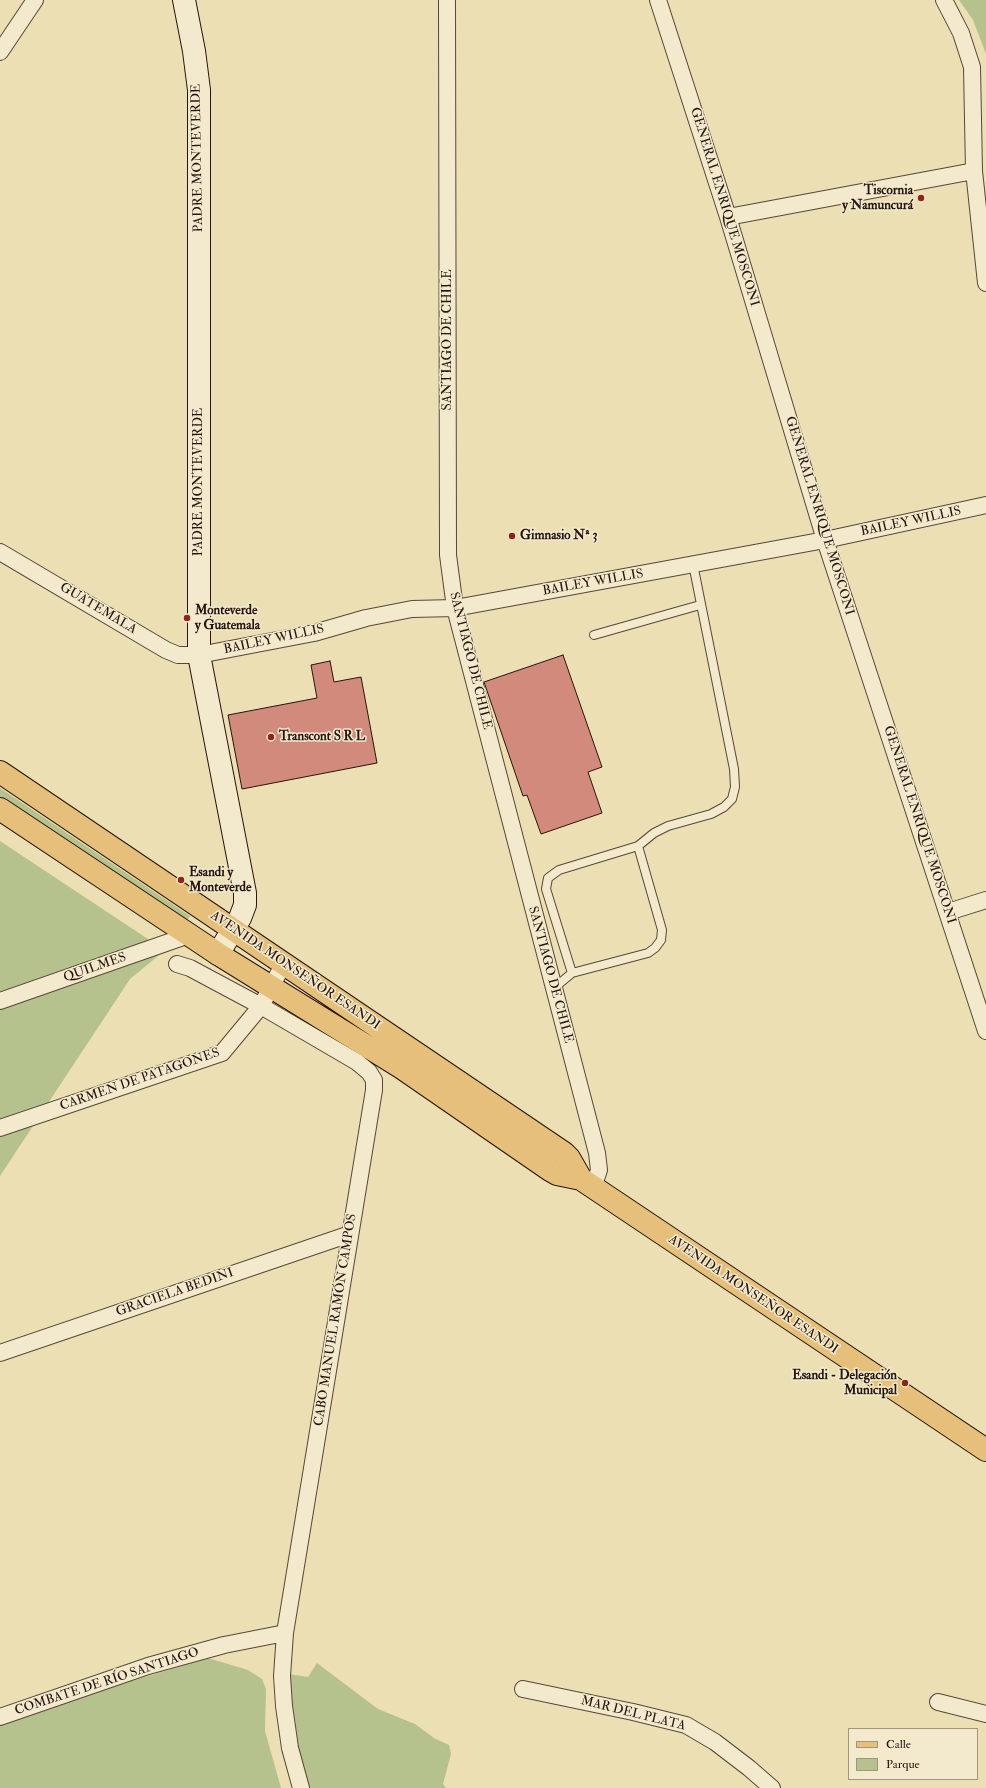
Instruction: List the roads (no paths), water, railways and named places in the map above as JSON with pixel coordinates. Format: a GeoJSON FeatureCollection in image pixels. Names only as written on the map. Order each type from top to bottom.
{"type":"FeatureCollection","features":[{"type":"Feature","properties":{"kind":"main road","name":"AVENIDA MONSEÑOR ESANDI"},"geometry":{"type":"LineString","coordinates":[[0,772],[564,1153],[587,1184]]}},
{"type":"Feature","properties":{"kind":"main road","name":"AVENIDA MONSEÑOR ESANDI"},"geometry":{"type":"LineString","coordinates":[[0,809],[218,954],[402,1068],[550,1170],[557,1174],[587,1184],[986,1450]]}},
{"type":"Feature","properties":{"kind":"street"},"geometry":{"type":"LineString","coordinates":[[0,52],[35,0]]}},
{"type":"Feature","properties":{"kind":"street","name":"PADRE MONTEVERDE"},"geometry":{"type":"LineString","coordinates":[[184,0],[194,51],[199,90],[199,655],[245,893],[245,905],[240,918],[218,954]]}},
{"type":"Feature","properties":{"kind":"street","name":"SANTIAGO DE CHILE"},"geometry":{"type":"LineString","coordinates":[[447,0],[448,555],[455,608],[597,1153],[599,1170],[587,1184]]}},
{"type":"Feature","properties":{"kind":"street","name":"GENERAL ENRIQUE MOSCONI"},"geometry":{"type":"LineString","coordinates":[[658,0],[728,217],[826,540],[986,1031]]}},
{"type":"Feature","properties":{"kind":"street"},"geometry":{"type":"LineString","coordinates":[[944,0],[961,33],[972,67],[974,171],[986,283]]}},
{"type":"Feature","properties":{"kind":"street"},"geometry":{"type":"LineString","coordinates":[[728,217],[974,171]]}},
{"type":"Feature","properties":{"kind":"street","name":"BAILEY WILLIS"},"geometry":{"type":"LineString","coordinates":[[199,655],[314,632],[366,618],[412,609],[455,608],[826,540],[986,505]]}},
{"type":"Feature","properties":{"kind":"street","name":"GUATEMALA"},"geometry":{"type":"LineString","coordinates":[[0,552],[166,650],[178,655],[199,655]]}},
{"type":"Feature","properties":{"kind":"street"},"geometry":{"type":"LineString","coordinates":[[948,912],[986,900]]}},
{"type":"Feature","properties":{"kind":"street","name":"QUILMES"},"geometry":{"type":"LineString","coordinates":[[0,1001],[189,935]]}},
{"type":"Feature","properties":{"kind":"street","name":"CABO MANUEL RAMÓN CAMPOS"},"geometry":{"type":"LineString","coordinates":[[177,964],[190,968],[261,1006],[358,1062],[372,1076],[374,1090],[285,1633],[282,1676],[284,1706],[290,1748],[301,1788]]}},
{"type":"Feature","properties":{"kind":"street","name":"CARMEN DE PATAGONES"},"geometry":{"type":"LineString","coordinates":[[0,1128],[222,1053],[261,1006],[284,964]]}},
{"type":"Feature","properties":{"kind":"street","name":"GRACIELA BEDINI"},"geometry":{"type":"LineString","coordinates":[[0,1352],[350,1234]]}},
{"type":"Feature","properties":{"kind":"street","name":"COMBATE DE RÍO SANTIAGO"},"geometry":{"type":"LineString","coordinates":[[0,1717],[148,1666],[224,1645],[285,1633]]}},
{"type":"Feature","properties":{"kind":"street","name":"MAR DEL PLATA"},"geometry":{"type":"LineString","coordinates":[[523,1689],[633,1712],[686,1725],[715,1742],[750,1768],[772,1788]]}},
{"type":"Feature","properties":{"kind":"street"},"geometry":{"type":"LineString","coordinates":[[938,1702],[986,1714]]}},
{"type":"Feature","properties":{"kind":"lane"},"geometry":{"type":"LineString","coordinates":[[572,973],[546,889],[548,878],[559,870],[638,846],[654,833],[668,826],[711,814],[724,807],[732,799],[735,787],[734,769],[693,564]]}},
{"type":"Feature","properties":{"kind":"lane"},"geometry":{"type":"LineString","coordinates":[[594,635],[700,605]]}},
{"type":"Feature","properties":{"kind":"lane"},"geometry":{"type":"LineString","coordinates":[[554,988],[572,973],[648,953],[661,940],[662,930],[638,846]]}},
{"type":"Feature","properties":{"kind":"place","name":"Tiscornia y Namuncurá"},"geometry":{"type":"Point","coordinates":[921,198]}},
{"type":"Feature","properties":{"kind":"place","name":"Gimnasio Nª 3"},"geometry":{"type":"Point","coordinates":[512,536]}},
{"type":"Feature","properties":{"kind":"place","name":"Monteverde y Guatemala"},"geometry":{"type":"Point","coordinates":[187,618]}},
{"type":"Feature","properties":{"kind":"place","name":"Transcont S R L"},"geometry":{"type":"Point","coordinates":[271,737]}},
{"type":"Feature","properties":{"kind":"place","name":"Esandi y Monteverde"},"geometry":{"type":"Point","coordinates":[181,880]}},
{"type":"Feature","properties":{"kind":"place","name":"Esandi - Delegación Municipal"},"geometry":{"type":"Point","coordinates":[905,1383]}}]}
